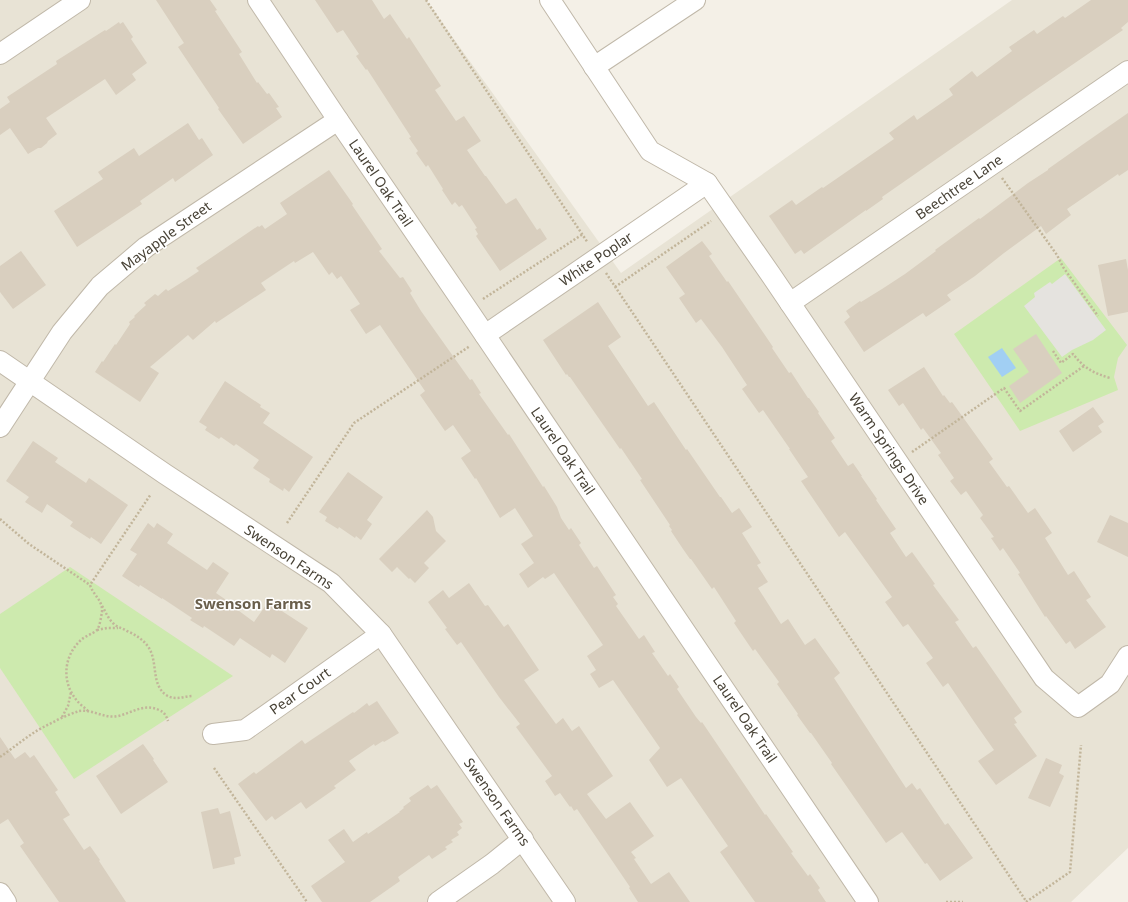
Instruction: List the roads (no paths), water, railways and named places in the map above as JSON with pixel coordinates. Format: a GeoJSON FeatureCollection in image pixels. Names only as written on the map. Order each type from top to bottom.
{"type":"FeatureCollection","features":[{"type":"Feature","properties":{"kind":"street"},"geometry":{"type":"LineString","coordinates":[[0,54],[80,0]]}},
{"type":"Feature","properties":{"kind":"street","name":"Laurel Oak Trail"},"geometry":{"type":"LineString","coordinates":[[258,0],[338,120],[478,340],[868,902]]}},
{"type":"Feature","properties":{"kind":"street"},"geometry":{"type":"LineString","coordinates":[[550,0],[650,151],[707,183]]}},
{"type":"Feature","properties":{"kind":"street"},"geometry":{"type":"LineString","coordinates":[[594,67],[695,0]]}},
{"type":"Feature","properties":{"kind":"street","name":"Beechtree Lane"},"geometry":{"type":"LineString","coordinates":[[790,303],[1128,71]]}},
{"type":"Feature","properties":{"kind":"street","name":"Mayapple Street"},"geometry":{"type":"LineString","coordinates":[[0,427],[62,332],[100,286],[146,247],[338,120]]}},
{"type":"Feature","properties":{"kind":"street","name":"White Poplar"},"geometry":{"type":"LineString","coordinates":[[478,340],[707,183]]}},
{"type":"Feature","properties":{"kind":"street","name":"Warm Springs Drive"},"geometry":{"type":"LineString","coordinates":[[707,183],[1044,678],[1078,707],[1110,684],[1128,656]]}},
{"type":"Feature","properties":{"kind":"street","name":"Swenson Farms"},"geometry":{"type":"LineString","coordinates":[[0,361],[165,474],[331,583],[381,634],[565,902]]}},
{"type":"Feature","properties":{"kind":"street","name":"Pear Court"},"geometry":{"type":"LineString","coordinates":[[213,734],[245,730],[381,634]]}},
{"type":"Feature","properties":{"kind":"street"},"geometry":{"type":"LineString","coordinates":[[438,902],[492,864],[523,839]]}},
{"type":"Feature","properties":{"kind":"street"},"geometry":{"type":"LineString","coordinates":[[0,893],[6,902]]}},
{"type":"Feature","properties":{"kind":"water"},"geometry":{"type":"Polygon","coordinates":[[[1002,348],[1016,368],[1002,377],[988,357],[1002,348]]]}},
{"type":"Feature","properties":{"kind":"district","name":"Swenson Farms"},"geometry":{"type":"Point","coordinates":[253,604]}}]}
